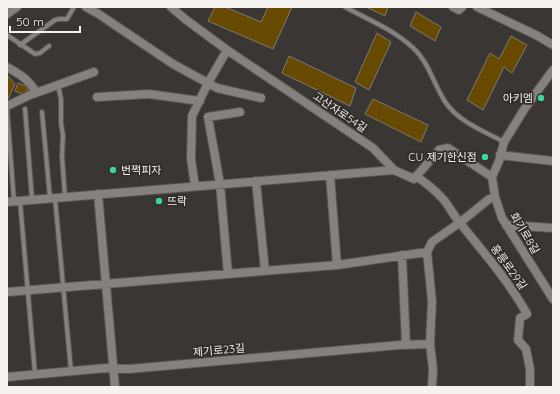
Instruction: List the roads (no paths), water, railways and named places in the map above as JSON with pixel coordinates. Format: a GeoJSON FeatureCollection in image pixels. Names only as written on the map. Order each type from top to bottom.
{"type":"FeatureCollection","features":[{"type":"Feature","properties":{"kind":"street"},"geometry":{"type":"LineString","coordinates":[[7,14],[17,7]]}},
{"type":"Feature","properties":{"kind":"street"},"geometry":{"type":"LineString","coordinates":[[86,7],[173,64],[216,88],[262,98]]}},
{"type":"Feature","properties":{"kind":"street","name":"고산자로54길"},"geometry":{"type":"LineString","coordinates":[[170,7],[185,20],[228,50],[373,148],[394,170],[414,179],[416,176]]}},
{"type":"Feature","properties":{"kind":"street"},"geometry":{"type":"LineString","coordinates":[[454,7],[459,10],[462,7]]}},
{"type":"Feature","properties":{"kind":"street"},"geometry":{"type":"LineString","coordinates":[[477,7],[536,35],[553,45]]}},
{"type":"Feature","properties":{"kind":"street"},"geometry":{"type":"LineString","coordinates":[[195,186],[191,159],[192,116],[208,83],[228,50]]}},
{"type":"Feature","properties":{"kind":"street"},"geometry":{"type":"LineString","coordinates":[[7,68],[29,81],[36,92]]}},
{"type":"Feature","properties":{"kind":"street","name":"회기로8길"},"geometry":{"type":"LineString","coordinates":[[553,70],[525,108],[504,142],[492,177],[495,197],[502,218],[553,299]]}},
{"type":"Feature","properties":{"kind":"street"},"geometry":{"type":"LineString","coordinates":[[7,107],[36,92],[94,72]]}},
{"type":"Feature","properties":{"kind":"street"},"geometry":{"type":"LineString","coordinates":[[97,98],[149,94],[200,101]]}},
{"type":"Feature","properties":{"kind":"street"},"geometry":{"type":"LineString","coordinates":[[228,274],[220,184],[208,117],[240,112]]}},
{"type":"Feature","properties":{"kind":"street"},"geometry":{"type":"LineString","coordinates":[[416,176],[439,150],[448,148],[492,177]]}},
{"type":"Feature","properties":{"kind":"street"},"geometry":{"type":"LineString","coordinates":[[500,156],[553,161]]}},
{"type":"Feature","properties":{"kind":"street"},"geometry":{"type":"LineString","coordinates":[[14,201],[394,170]]}},
{"type":"Feature","properties":{"kind":"street"},"geometry":{"type":"LineString","coordinates":[[330,175],[337,265]]}},
{"type":"Feature","properties":{"kind":"street","name":"홍릉로29길"},"geometry":{"type":"LineString","coordinates":[[416,176],[429,185],[442,198],[518,296],[527,314],[520,318],[518,340],[526,349],[530,369],[530,387]]}},
{"type":"Feature","properties":{"kind":"street"},"geometry":{"type":"LineString","coordinates":[[256,181],[265,271]]}},
{"type":"Feature","properties":{"kind":"street"},"geometry":{"type":"LineString","coordinates":[[98,194],[115,387]]}},
{"type":"Feature","properties":{"kind":"street"},"geometry":{"type":"LineString","coordinates":[[432,387],[433,369],[430,344],[432,301],[427,252],[432,242],[489,199],[495,197]]}},
{"type":"Feature","properties":{"kind":"street"},"geometry":{"type":"LineString","coordinates":[[506,225],[553,228]]}},
{"type":"Feature","properties":{"kind":"street"},"geometry":{"type":"LineString","coordinates":[[7,292],[337,265],[427,252]]}},
{"type":"Feature","properties":{"kind":"street"},"geometry":{"type":"LineString","coordinates":[[402,255],[406,345]]}},
{"type":"Feature","properties":{"kind":"street","name":"제기로23길"},"geometry":{"type":"LineString","coordinates":[[7,377],[114,368],[129,369],[430,344]]}},
{"type":"Feature","properties":{"kind":"lane"},"geometry":{"type":"LineString","coordinates":[[20,45],[54,20],[67,19],[74,7]]}},
{"type":"Feature","properties":{"kind":"lane"},"geometry":{"type":"LineString","coordinates":[[345,7],[394,34],[412,46],[428,68],[445,102],[453,111],[462,118],[504,142]]}},
{"type":"Feature","properties":{"kind":"lane"},"geometry":{"type":"LineString","coordinates":[[7,35],[35,54],[40,53],[49,46]]}},
{"type":"Feature","properties":{"kind":"lane"},"geometry":{"type":"LineString","coordinates":[[57,85],[61,98],[61,123],[63,136],[62,156],[65,197]]}},
{"type":"Feature","properties":{"kind":"lane"},"geometry":{"type":"LineString","coordinates":[[7,107],[14,201],[28,290],[35,374]]}},
{"type":"Feature","properties":{"kind":"lane"},"geometry":{"type":"LineString","coordinates":[[25,109],[32,199]]}},
{"type":"Feature","properties":{"kind":"lane"},"geometry":{"type":"LineString","coordinates":[[42,112],[63,287],[71,371]]}},
{"type":"Feature","properties":{"kind":"place","name":"아키엠"},"geometry":{"type":"Point","coordinates":[541,98]}},
{"type":"Feature","properties":{"kind":"place","name":"CU 제기한신점"},"geometry":{"type":"Point","coordinates":[485,157]}},
{"type":"Feature","properties":{"kind":"place","name":"번쩍피자"},"geometry":{"type":"Point","coordinates":[113,170]}},
{"type":"Feature","properties":{"kind":"place","name":"뜨락"},"geometry":{"type":"Point","coordinates":[159,201]}}]}
